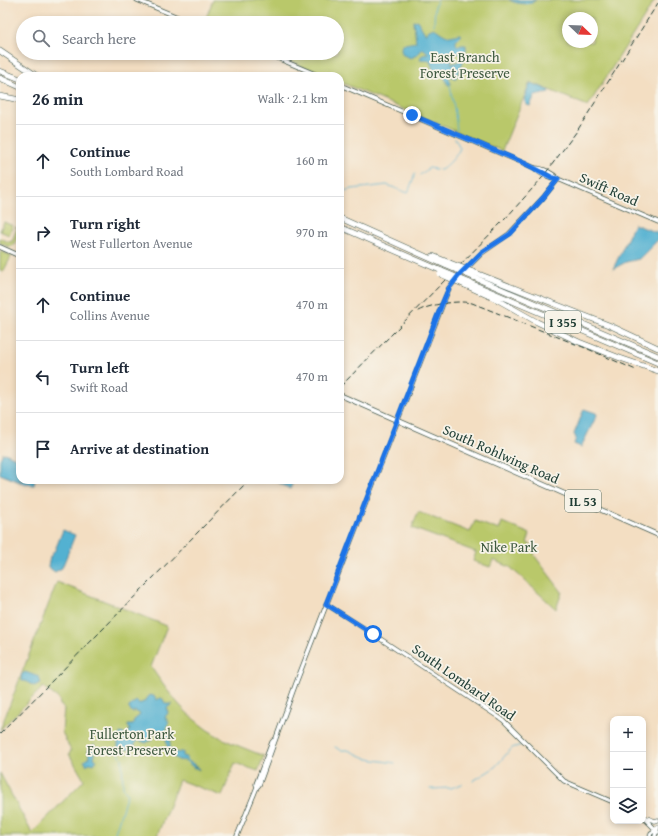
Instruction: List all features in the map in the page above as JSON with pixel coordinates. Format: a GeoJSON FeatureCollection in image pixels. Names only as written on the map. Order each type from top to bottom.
{"type":"FeatureCollection","features":[{"type":"Feature","properties":{"kind":"highway"},"geometry":{"type":"LineString","coordinates":[[0,50],[31,72]]}},
{"type":"Feature","properties":{"kind":"highway"},"geometry":{"type":"LineString","coordinates":[[0,70],[16,77]]}},
{"type":"Feature","properties":{"kind":"highway"},"geometry":{"type":"LineString","coordinates":[[0,78],[16,85]]}},
{"type":"Feature","properties":{"kind":"highway"},"geometry":{"type":"LineString","coordinates":[[0,96],[16,99]]}},
{"type":"Feature","properties":{"kind":"highway","name":"I 355"},"geometry":{"type":"LineString","coordinates":[[344,220],[658,356]]}},
{"type":"Feature","properties":{"kind":"highway","name":"I 355"},"geometry":{"type":"LineString","coordinates":[[344,229],[466,283],[658,363]]}},
{"type":"Feature","properties":{"kind":"highway"},"geometry":{"type":"LineString","coordinates":[[474,275],[611,326],[658,348]]}},
{"type":"Feature","properties":{"kind":"highway"},"geometry":{"type":"LineString","coordinates":[[466,283],[537,322],[579,342],[658,371]]}},
{"type":"Feature","properties":{"kind":"main road"},"geometry":{"type":"LineString","coordinates":[[0,247],[16,254]]}},
{"type":"Feature","properties":{"kind":"main road","name":"South Rohlwing Road"},"geometry":{"type":"LineString","coordinates":[[344,396],[658,535]]}},
{"type":"Feature","properties":{"kind":"street"},"geometry":{"type":"LineString","coordinates":[[137,0],[175,16]]}},
{"type":"Feature","properties":{"kind":"street"},"geometry":{"type":"LineString","coordinates":[[282,60],[310,72]]}},
{"type":"Feature","properties":{"kind":"street","name":"Swift Road"},"geometry":{"type":"LineString","coordinates":[[344,87],[535,168],[555,175],[558,179],[658,222]]}},
{"type":"Feature","properties":{"kind":"street"},"geometry":{"type":"LineString","coordinates":[[237,836],[259,785],[274,740],[447,293],[452,283],[482,252],[504,239],[517,227],[558,179]]}},
{"type":"Feature","properties":{"kind":"street","name":"South Lombard Road"},"geometry":{"type":"LineString","coordinates":[[326,604],[503,720],[564,781],[610,801]]}},
{"type":"Feature","properties":{"kind":"street"},"geometry":{"type":"LineString","coordinates":[[646,818],[655,821],[658,820]]}},
{"type":"Feature","properties":{"kind":"street"},"geometry":{"type":"LineString","coordinates":[[646,820],[657,830]]}},
{"type":"Feature","properties":{"kind":"street"},"geometry":{"type":"LineString","coordinates":[[650,836],[651,833],[657,830]]}},
{"type":"Feature","properties":{"kind":"street"},"geometry":{"type":"LineString","coordinates":[[655,836],[657,830]]}},
{"type":"Feature","properties":{"kind":"green space","name":"East Branch Forest Preserve"},"geometry":{"type":"Polygon","coordinates":[[[213,0],[655,0],[588,106],[530,82],[502,151],[344,84],[344,72],[316,72],[287,60],[344,60],[344,16],[207,16],[213,0]]]}},
{"type":"Feature","properties":{"kind":"green space"},"geometry":{"type":"Polygon","coordinates":[[[4,222],[13,226],[9,235],[0,231],[4,222]]]}},
{"type":"Feature","properties":{"kind":"green space"},"geometry":{"type":"Polygon","coordinates":[[[16,231],[16,241],[14,245],[10,247],[0,243],[0,238],[9,242],[12,241],[16,231]]]}},
{"type":"Feature","properties":{"kind":"green space"},"geometry":{"type":"Polygon","coordinates":[[[0,251],[10,255],[11,257],[3,272],[0,270],[0,251]]]}},
{"type":"Feature","properties":{"kind":"green space","name":"Nike Park"},"geometry":{"type":"Polygon","coordinates":[[[418,512],[470,532],[475,521],[499,530],[502,522],[530,534],[527,543],[537,547],[534,555],[562,592],[556,609],[510,567],[493,560],[490,567],[473,561],[476,552],[412,528],[418,512]]]}},
{"type":"Feature","properties":{"kind":"green space","name":"Fullerton Park Forest Preserve"},"geometry":{"type":"Polygon","coordinates":[[[57,582],[167,626],[151,667],[167,690],[193,719],[223,739],[264,756],[258,771],[235,763],[222,796],[179,780],[157,836],[0,836],[0,773],[32,833],[84,780],[69,754],[71,751],[62,732],[64,708],[60,705],[59,699],[43,687],[0,730],[57,582]]]}},
{"type":"Feature","properties":{"kind":"water"},"geometry":{"type":"Polygon","coordinates":[[[509,0],[536,0],[523,4],[509,0]]]}},
{"type":"Feature","properties":{"kind":"water"},"geometry":{"type":"Polygon","coordinates":[[[417,20],[426,35],[429,30],[434,28],[447,36],[460,34],[461,36],[456,41],[456,44],[458,46],[466,45],[466,51],[459,54],[452,51],[450,52],[452,64],[463,59],[456,78],[451,76],[451,68],[447,72],[451,84],[448,85],[443,74],[440,73],[435,75],[430,61],[424,59],[420,60],[421,56],[428,53],[424,49],[421,49],[417,55],[411,58],[403,55],[401,48],[404,44],[416,42],[413,21],[417,20]]]}},
{"type":"Feature","properties":{"kind":"water"},"geometry":{"type":"Polygon","coordinates":[[[531,83],[548,90],[549,92],[535,95],[530,106],[525,102],[527,90],[531,83]]]}},
{"type":"Feature","properties":{"kind":"water"},"geometry":{"type":"Polygon","coordinates":[[[634,224],[658,234],[658,240],[639,259],[626,262],[613,269],[634,224]]]}},
{"type":"Feature","properties":{"kind":"water"},"geometry":{"type":"Polygon","coordinates":[[[584,409],[596,413],[597,415],[581,447],[574,444],[576,438],[574,434],[584,409]]]}},
{"type":"Feature","properties":{"kind":"water"},"geometry":{"type":"Polygon","coordinates":[[[5,453],[16,458],[16,480],[0,474],[0,460],[2,454],[5,453]]]}},
{"type":"Feature","properties":{"kind":"water"},"geometry":{"type":"Polygon","coordinates":[[[281,484],[292,484],[290,489],[281,484]]]}},
{"type":"Feature","properties":{"kind":"water"},"geometry":{"type":"Polygon","coordinates":[[[63,530],[75,535],[62,568],[55,572],[48,567],[50,557],[55,550],[63,530]]]}},
{"type":"Feature","properties":{"kind":"water"},"geometry":{"type":"Polygon","coordinates":[[[25,672],[39,677],[41,683],[34,686],[22,681],[21,675],[25,672]]]}},
{"type":"Feature","properties":{"kind":"water"},"geometry":{"type":"Polygon","coordinates":[[[150,695],[154,696],[156,700],[161,698],[163,699],[165,704],[172,704],[167,708],[168,713],[165,717],[169,722],[166,730],[170,736],[170,748],[177,753],[183,752],[183,757],[185,756],[188,761],[194,764],[194,766],[198,767],[199,770],[194,768],[186,761],[178,760],[168,753],[166,738],[159,735],[157,730],[150,732],[151,734],[156,734],[152,736],[153,739],[146,743],[138,740],[133,749],[118,749],[120,733],[127,736],[130,729],[128,725],[133,725],[134,720],[140,715],[134,711],[133,713],[129,707],[136,701],[138,704],[144,702],[150,695]]]}},
{"type":"Feature","properties":{"kind":"water"},"geometry":{"type":"Polygon","coordinates":[[[95,745],[93,751],[95,755],[94,758],[97,760],[94,764],[89,763],[87,765],[84,761],[89,757],[88,750],[95,745]]]}},
{"type":"Feature","properties":{"kind":"waterway"},"geometry":{"type":"LineString","coordinates":[[434,25],[435,5],[438,0]]}},
{"type":"Feature","properties":{"kind":"waterway"},"geometry":{"type":"LineString","coordinates":[[450,85],[457,130]]}},
{"type":"Feature","properties":{"kind":"waterway"},"geometry":{"type":"LineString","coordinates":[[420,175],[429,168],[441,170],[452,160],[460,148],[455,138]]}},
{"type":"Feature","properties":{"kind":"waterway"},"geometry":{"type":"LineString","coordinates":[[344,191],[387,185],[408,193],[415,174]]}},
{"type":"Feature","properties":{"kind":"waterway"},"geometry":{"type":"LineString","coordinates":[[473,781],[494,768],[512,748],[521,745]]}},
{"type":"Feature","properties":{"kind":"waterway"},"geometry":{"type":"LineString","coordinates":[[335,747],[341,750],[348,750],[368,759],[395,763]]}},
{"type":"Feature","properties":{"kind":"waterway"},"geometry":{"type":"LineString","coordinates":[[114,836],[127,794],[123,787],[122,758],[119,754],[119,750]]}},
{"type":"Feature","properties":{"kind":"waterway"},"geometry":{"type":"LineString","coordinates":[[430,789],[451,788],[462,784]]}},
{"type":"Feature","properties":{"kind":"railway"},"geometry":{"type":"LineString","coordinates":[[344,383],[505,219],[542,178],[577,131],[658,3]]}},
{"type":"Feature","properties":{"kind":"railway"},"geometry":{"type":"LineString","coordinates":[[418,311],[430,306],[445,303],[472,303],[588,349],[636,370]]}},
{"type":"Feature","properties":{"kind":"railway"},"geometry":{"type":"LineString","coordinates":[[0,734],[245,484]]}},
{"type":"Feature","properties":{"kind":"route"},"geometry":{"type":"LineString","coordinates":[[373,634],[326,604],[442,304],[449,288],[460,274],[482,252],[510,234],[558,179],[536,171],[535,168],[524,163],[412,115]]}}]}
